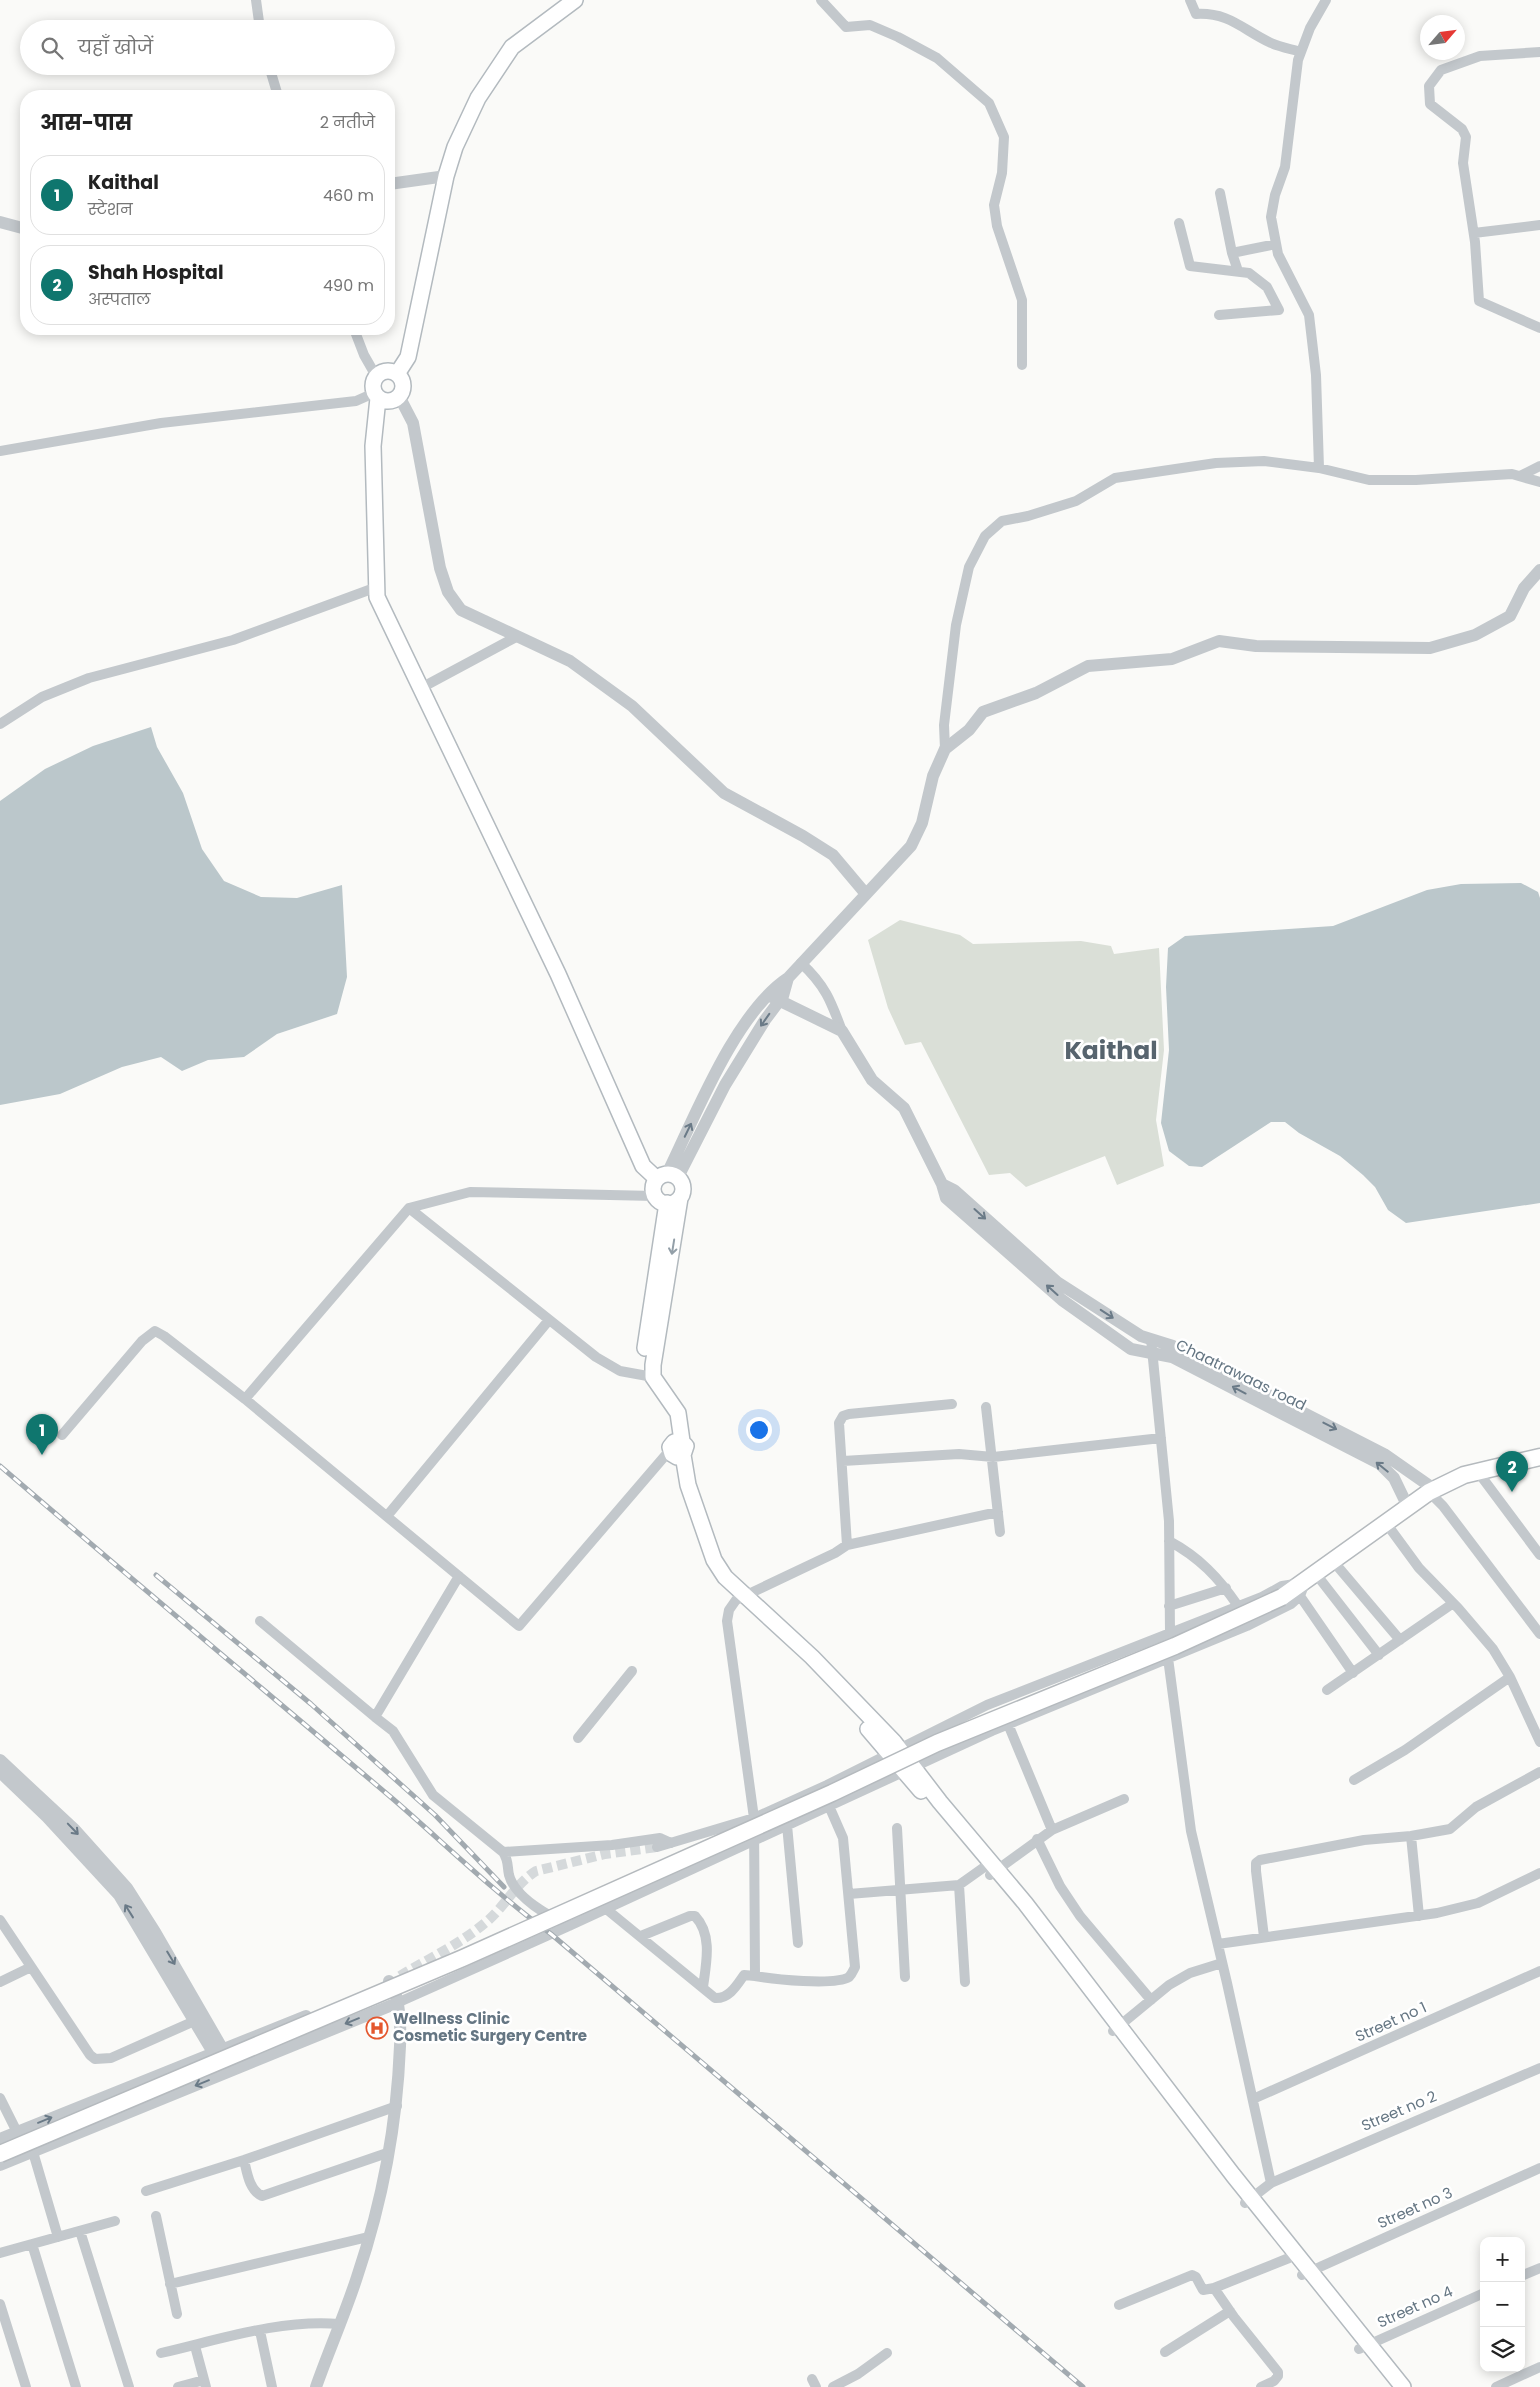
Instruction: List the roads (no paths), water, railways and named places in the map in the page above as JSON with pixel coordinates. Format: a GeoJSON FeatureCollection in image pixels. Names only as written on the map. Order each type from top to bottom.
{"type":"FeatureCollection","features":[{"type":"Feature","properties":{"kind":"main road"},"geometry":{"type":"LineString","coordinates":[[397,374],[408,357],[446,176],[456,147],[478,98],[512,48],[575,0]]}},
{"type":"Feature","properties":{"kind":"main road"},"geometry":{"type":"LineString","coordinates":[[376,395],[389,401],[399,396],[403,384],[397,374],[386,371],[376,376],[372,387],[376,395],[373,446],[377,597],[558,974],[643,1166],[667,1176],[683,1187],[667,1199],[653,1365],[649,1377],[678,1413],[677,1449],[714,1560],[741,1598],[909,1768],[1116,2028],[1248,2201],[1363,2347],[1391,2387]]}},
{"type":"Feature","properties":{"kind":"main road"},"geometry":{"type":"LineString","coordinates":[[667,1176],[653,1190],[667,1199]]}},
{"type":"Feature","properties":{"kind":"main road"},"geometry":{"type":"LineString","coordinates":[[0,2154],[462,1958],[832,1793],[937,1743],[1175,1646],[1307,1584],[1333,1561],[1432,1491],[1464,1475],[1540,1458]]}},
{"type":"Feature","properties":{"kind":"main road"},"geometry":{"type":"LineString","coordinates":[[1248,2201],[1289,2258],[1306,2273]]}},
{"type":"Feature","properties":{"kind":"main road"},"geometry":{"type":"LineString","coordinates":[[1363,2347],[1403,2387]]}},
{"type":"Feature","properties":{"kind":"street"},"geometry":{"type":"LineString","coordinates":[[256,0],[259,20]]}},
{"type":"Feature","properties":{"kind":"street"},"geometry":{"type":"LineString","coordinates":[[821,0],[846,27],[870,25],[898,37],[937,58],[989,102],[1004,137],[1002,173],[994,205],[997,226],[1022,300],[1022,365]]}},
{"type":"Feature","properties":{"kind":"street"},"geometry":{"type":"LineString","coordinates":[[1190,0],[1196,14],[1214,13],[1272,44],[1301,52]]}},
{"type":"Feature","properties":{"kind":"street"},"geometry":{"type":"LineString","coordinates":[[1319,468],[1316,375],[1309,315],[1278,254],[1271,217],[1275,195],[1284,166],[1298,60],[1310,28],[1326,0]]}},
{"type":"Feature","properties":{"kind":"street"},"geometry":{"type":"LineString","coordinates":[[1540,52],[1480,56],[1441,70],[1429,86],[1430,104],[1462,129],[1466,137],[1464,162],[1474,234],[1479,302],[1540,328]]}},
{"type":"Feature","properties":{"kind":"street"},"geometry":{"type":"LineString","coordinates":[[272,75],[276,90]]}},
{"type":"Feature","properties":{"kind":"street"},"geometry":{"type":"LineString","coordinates":[[395,183],[446,176]]}},
{"type":"Feature","properties":{"kind":"street"},"geometry":{"type":"LineString","coordinates":[[1220,193],[1232,253],[1238,271]]}},
{"type":"Feature","properties":{"kind":"street"},"geometry":{"type":"LineString","coordinates":[[0,222],[20,227]]}},
{"type":"Feature","properties":{"kind":"street"},"geometry":{"type":"LineString","coordinates":[[1179,224],[1190,266],[1249,273],[1267,287],[1279,310],[1219,315]]}},
{"type":"Feature","properties":{"kind":"street"},"geometry":{"type":"LineString","coordinates":[[1474,234],[1540,225]]}},
{"type":"Feature","properties":{"kind":"street"},"geometry":{"type":"LineString","coordinates":[[1232,253],[1276,244]]}},
{"type":"Feature","properties":{"kind":"street"},"geometry":{"type":"LineString","coordinates":[[356,335],[364,355],[376,376]]}},
{"type":"Feature","properties":{"kind":"street"},"geometry":{"type":"LineString","coordinates":[[0,451],[161,423],[356,401],[376,395]]}},
{"type":"Feature","properties":{"kind":"street"},"geometry":{"type":"LineString","coordinates":[[399,396],[413,423],[440,568],[448,592],[461,610],[570,662],[632,706],[724,793],[803,836],[833,855],[865,893]]}},
{"type":"Feature","properties":{"kind":"street"},"geometry":{"type":"LineString","coordinates":[[667,1176],[736,1038],[773,999],[783,996],[788,978],[865,893],[911,846],[922,823],[933,776],[945,749],[944,725],[956,625],[969,567],[985,536],[1002,521],[1028,516],[1076,501],[1115,478],[1216,463],[1264,460],[1319,468],[1369,480],[1416,480],[1512,474],[1540,482]]}},
{"type":"Feature","properties":{"kind":"street"},"geometry":{"type":"LineString","coordinates":[[1520,476],[1540,466]]}},
{"type":"Feature","properties":{"kind":"street"},"geometry":{"type":"LineString","coordinates":[[945,749],[969,730],[983,712],[1036,693],[1088,666],[1172,658],[1218,641],[1256,646],[1430,648],[1475,635],[1510,616],[1524,588],[1540,570]]}},
{"type":"Feature","properties":{"kind":"street"},"geometry":{"type":"LineString","coordinates":[[0,724],[42,697],[89,678],[233,640],[377,587]]}},
{"type":"Feature","properties":{"kind":"street"},"geometry":{"type":"LineString","coordinates":[[421,688],[518,636]]}},
{"type":"Feature","properties":{"kind":"street"},"geometry":{"type":"LineString","coordinates":[[801,963],[817,978],[829,996],[842,1031]]}},
{"type":"Feature","properties":{"kind":"street"},"geometry":{"type":"LineString","coordinates":[[773,999],[842,1031]]}},
{"type":"Feature","properties":{"kind":"street","name":"Chaatrawaas road"},"geometry":{"type":"LineString","coordinates":[[842,1031],[872,1080],[904,1108],[942,1184],[946,1198],[1062,1300],[1132,1349],[1179,1361],[1380,1464],[1394,1478],[1408,1507]]}},
{"type":"Feature","properties":{"kind":"street"},"geometry":{"type":"LineString","coordinates":[[942,1184],[954,1190],[1057,1282],[1140,1336],[1172,1346],[1232,1375],[1384,1454],[1432,1491],[1540,1634]]}},
{"type":"Feature","properties":{"kind":"street"},"geometry":{"type":"LineString","coordinates":[[245,1399],[409,1208],[470,1192],[667,1199]]}},
{"type":"Feature","properties":{"kind":"street"},"geometry":{"type":"LineString","coordinates":[[409,1208],[596,1357],[620,1371],[649,1377]]}},
{"type":"Feature","properties":{"kind":"street"},"geometry":{"type":"LineString","coordinates":[[387,1516],[549,1320]]}},
{"type":"Feature","properties":{"kind":"street"},"geometry":{"type":"LineString","coordinates":[[62,1435],[150,1332],[155,1331],[245,1399],[519,1626],[677,1449]]}},
{"type":"Feature","properties":{"kind":"street"},"geometry":{"type":"LineString","coordinates":[[1151,1339],[1170,1521],[1170,1632]]}},
{"type":"Feature","properties":{"kind":"street"},"geometry":{"type":"LineString","coordinates":[[847,1545],[843,1461],[839,1423],[843,1416],[952,1404]]}},
{"type":"Feature","properties":{"kind":"street"},"geometry":{"type":"LineString","coordinates":[[986,1407],[1000,1532]]}},
{"type":"Feature","properties":{"kind":"street"},"geometry":{"type":"LineString","coordinates":[[843,1461],[959,1454],[993,1457],[1161,1438]]}},
{"type":"Feature","properties":{"kind":"street"},"geometry":{"type":"LineString","coordinates":[[1478,1472],[1540,1555]]}},
{"type":"Feature","properties":{"kind":"street"},"geometry":{"type":"LineString","coordinates":[[755,1976],[754,1818],[727,1621],[729,1610],[741,1598],[835,1553],[847,1545],[998,1512]]}},
{"type":"Feature","properties":{"kind":"street"},"geometry":{"type":"LineString","coordinates":[[1386,1523],[1418,1568],[1494,1649],[1510,1677],[1540,1742]]}},
{"type":"Feature","properties":{"kind":"street"},"geometry":{"type":"LineString","coordinates":[[1169,1542],[1187,1551],[1219,1578],[1238,1606]]}},
{"type":"Feature","properties":{"kind":"street"},"geometry":{"type":"LineString","coordinates":[[1333,1561],[1400,1640]]}},
{"type":"Feature","properties":{"kind":"street"},"geometry":{"type":"LineString","coordinates":[[375,1717],[458,1576]]}},
{"type":"Feature","properties":{"kind":"street"},"geometry":{"type":"LineString","coordinates":[[0,2165],[397,2003],[1008,1724],[1247,1626],[1291,1604],[1307,1584]]}},
{"type":"Feature","properties":{"kind":"street"},"geometry":{"type":"LineString","coordinates":[[1307,1584],[1353,1673]]}},
{"type":"Feature","properties":{"kind":"street"},"geometry":{"type":"LineString","coordinates":[[657,1847],[754,1818],[827,1785],[987,1705],[1238,1606],[1282,1586],[1307,1584],[1379,1654]]}},
{"type":"Feature","properties":{"kind":"street"},"geometry":{"type":"LineString","coordinates":[[1169,1606],[1226,1588]]}},
{"type":"Feature","properties":{"kind":"street"},"geometry":{"type":"LineString","coordinates":[[1327,1690],[1452,1604]]}},
{"type":"Feature","properties":{"kind":"street"},"geometry":{"type":"LineString","coordinates":[[260,1621],[393,1731],[433,1795],[503,1852],[508,1859],[509,1875],[521,1894],[541,1912],[568,1926]]}},
{"type":"Feature","properties":{"kind":"street"},"geometry":{"type":"LineString","coordinates":[[1168,1658],[1190,1831],[1218,1944],[1271,2183]]}},
{"type":"Feature","properties":{"kind":"street"},"geometry":{"type":"LineString","coordinates":[[578,1738],[632,1670]]}},
{"type":"Feature","properties":{"kind":"street"},"geometry":{"type":"LineString","coordinates":[[1354,1780],[1405,1750],[1510,1677]]}},
{"type":"Feature","properties":{"kind":"street"},"geometry":{"type":"LineString","coordinates":[[1530,1722],[1540,1715]]}},
{"type":"Feature","properties":{"kind":"street"},"geometry":{"type":"LineString","coordinates":[[1008,1724],[1052,1830]]}},
{"type":"Feature","properties":{"kind":"street"},"geometry":{"type":"LineString","coordinates":[[0,1760],[75,1830],[127,1888],[230,2072]]}},
{"type":"Feature","properties":{"kind":"street"},"geometry":{"type":"LineString","coordinates":[[0,1772],[47,1816],[119,1895],[200,2018]]}},
{"type":"Feature","properties":{"kind":"street"},"geometry":{"type":"LineString","coordinates":[[1264,1937],[1256,1871],[1256,1863],[1260,1860],[1364,1840],[1411,1836],[1450,1828],[1457,1825],[1476,1807],[1540,1772]]}},
{"type":"Feature","properties":{"kind":"street"},"geometry":{"type":"LineString","coordinates":[[849,1894],[959,1885],[990,1869],[1052,1830],[1124,1799]]}},
{"type":"Feature","properties":{"kind":"street"},"geometry":{"type":"LineString","coordinates":[[605,1908],[715,1998],[721,1998],[732,1992],[744,1975],[813,1981],[847,1978],[855,1967],[849,1894],[843,1838],[829,1806]]}},
{"type":"Feature","properties":{"kind":"street"},"geometry":{"type":"LineString","coordinates":[[786,1825],[798,1943]]}},
{"type":"Feature","properties":{"kind":"street"},"geometry":{"type":"LineString","coordinates":[[897,1828],[902,1890],[905,1977]]}},
{"type":"Feature","properties":{"kind":"street"},"geometry":{"type":"LineString","coordinates":[[1411,1836],[1420,1916]]}},
{"type":"Feature","properties":{"kind":"street"},"geometry":{"type":"LineString","coordinates":[[503,1852],[612,1845],[660,1838],[671,1843]]}},
{"type":"Feature","properties":{"kind":"street"},"geometry":{"type":"LineString","coordinates":[[1037,1840],[1060,1886],[1080,1916],[1150,2000]]}},
{"type":"Feature","properties":{"kind":"street"},"geometry":{"type":"LineString","coordinates":[[1218,1944],[1420,1916],[1478,1903],[1540,1873]]}},
{"type":"Feature","properties":{"kind":"street"},"geometry":{"type":"LineString","coordinates":[[959,1885],[965,1982]]}},
{"type":"Feature","properties":{"kind":"street"},"geometry":{"type":"LineString","coordinates":[[641,1936],[690,1916],[695,1916],[700,1922],[707,1946],[703,1987]]}},
{"type":"Feature","properties":{"kind":"street"},"geometry":{"type":"LineString","coordinates":[[0,1920],[95,2060],[111,2058],[200,2018]]}},
{"type":"Feature","properties":{"kind":"street"},"geometry":{"type":"LineString","coordinates":[[1116,2028],[1169,1985],[1190,1973],[1222,1963]]}},
{"type":"Feature","properties":{"kind":"street"},"geometry":{"type":"LineString","coordinates":[[0,1982],[31,1967]]}},
{"type":"Feature","properties":{"kind":"street","name":"Street no 1"},"geometry":{"type":"LineString","coordinates":[[1253,2099],[1540,1971]]}},
{"type":"Feature","properties":{"kind":"street"},"geometry":{"type":"LineString","coordinates":[[0,2139],[395,1978],[401,2027],[396,2106],[382,2188],[358,2276],[316,2387]]}},
{"type":"Feature","properties":{"kind":"street","name":"Street no 2"},"geometry":{"type":"LineString","coordinates":[[1248,2201],[1271,2183],[1540,2068]]}},
{"type":"Feature","properties":{"kind":"street"},"geometry":{"type":"LineString","coordinates":[[0,2098],[17,2132]]}},
{"type":"Feature","properties":{"kind":"street"},"geometry":{"type":"LineString","coordinates":[[146,2191],[244,2160],[396,2106]]}},
{"type":"Feature","properties":{"kind":"street"},"geometry":{"type":"LineString","coordinates":[[33,2152],[58,2237]]}},
{"type":"Feature","properties":{"kind":"street"},"geometry":{"type":"LineString","coordinates":[[244,2160],[252,2187],[257,2194],[262,2196],[388,2153]]}},
{"type":"Feature","properties":{"kind":"street","name":"Street no 3"},"geometry":{"type":"LineString","coordinates":[[1306,2273],[1540,2168]]}},
{"type":"Feature","properties":{"kind":"street"},"geometry":{"type":"LineString","coordinates":[[156,2216],[177,2314]]}},
{"type":"Feature","properties":{"kind":"street"},"geometry":{"type":"LineString","coordinates":[[0,2253],[115,2221]]}},
{"type":"Feature","properties":{"kind":"street"},"geometry":{"type":"LineString","coordinates":[[80,2231],[129,2387]]}},
{"type":"Feature","properties":{"kind":"street"},"geometry":{"type":"LineString","coordinates":[[170,2284],[368,2237]]}},
{"type":"Feature","properties":{"kind":"street"},"geometry":{"type":"LineString","coordinates":[[32,2244],[76,2387]]}},
{"type":"Feature","properties":{"kind":"street"},"geometry":{"type":"LineString","coordinates":[[1119,2305],[1192,2275],[1196,2277],[1203,2290],[1214,2288],[1289,2258]]}},
{"type":"Feature","properties":{"kind":"street"},"geometry":{"type":"LineString","coordinates":[[1525,2274],[1540,2268]]}},
{"type":"Feature","properties":{"kind":"street"},"geometry":{"type":"LineString","coordinates":[[1214,2288],[1278,2372],[1278,2376],[1274,2381],[1261,2387]]}},
{"type":"Feature","properties":{"kind":"street","name":"Street no 4"},"geometry":{"type":"LineString","coordinates":[[1363,2347],[1480,2295]]}},
{"type":"Feature","properties":{"kind":"street"},"geometry":{"type":"LineString","coordinates":[[0,2304],[26,2387]]}},
{"type":"Feature","properties":{"kind":"street"},"geometry":{"type":"LineString","coordinates":[[1165,2352],[1230,2311]]}},
{"type":"Feature","properties":{"kind":"street"},"geometry":{"type":"LineString","coordinates":[[161,2353],[260,2331],[316,2322],[339,2324]]}},
{"type":"Feature","properties":{"kind":"street"},"geometry":{"type":"LineString","coordinates":[[260,2331],[272,2387]]}},
{"type":"Feature","properties":{"kind":"street"},"geometry":{"type":"LineString","coordinates":[[178,2387],[205,2384],[195,2346]]}},
{"type":"Feature","properties":{"kind":"street"},"geometry":{"type":"LineString","coordinates":[[833,2387],[858,2374],[887,2353]]}},
{"type":"Feature","properties":{"kind":"street"},"geometry":{"type":"LineString","coordinates":[[1496,2387],[1540,2367]]}},
{"type":"Feature","properties":{"kind":"tunnel"},"geometry":{"type":"LineString","coordinates":[[400,1976],[455,1945],[475,1931],[492,1917],[522,1882],[536,1871],[605,1854],[657,1847]]}},
{"type":"Feature","properties":{"kind":"railway"},"geometry":{"type":"LineString","coordinates":[[0,1466],[393,1799],[490,1885],[551,1934],[1083,2387]]}},
{"type":"Feature","properties":{"kind":"railway"},"geometry":{"type":"LineString","coordinates":[[156,1575],[311,1704],[435,1815],[504,1887]]}},
{"type":"Feature","properties":{"kind":"place","name":"Kaithal"},"geometry":{"type":"Point","coordinates":[42,1455]}},
{"type":"Feature","properties":{"kind":"place","name":"Shah Hospital"},"geometry":{"type":"Point","coordinates":[1512,1492]}},
{"type":"Feature","properties":{"kind":"place","name":"Wellness Clinic Cosmetic Surgery Centre"},"geometry":{"type":"Point","coordinates":[377,2028]}},
{"type":"Feature","properties":{"kind":"district","name":"Kaithal"},"geometry":{"type":"Point","coordinates":[1111,1050]}}]}
